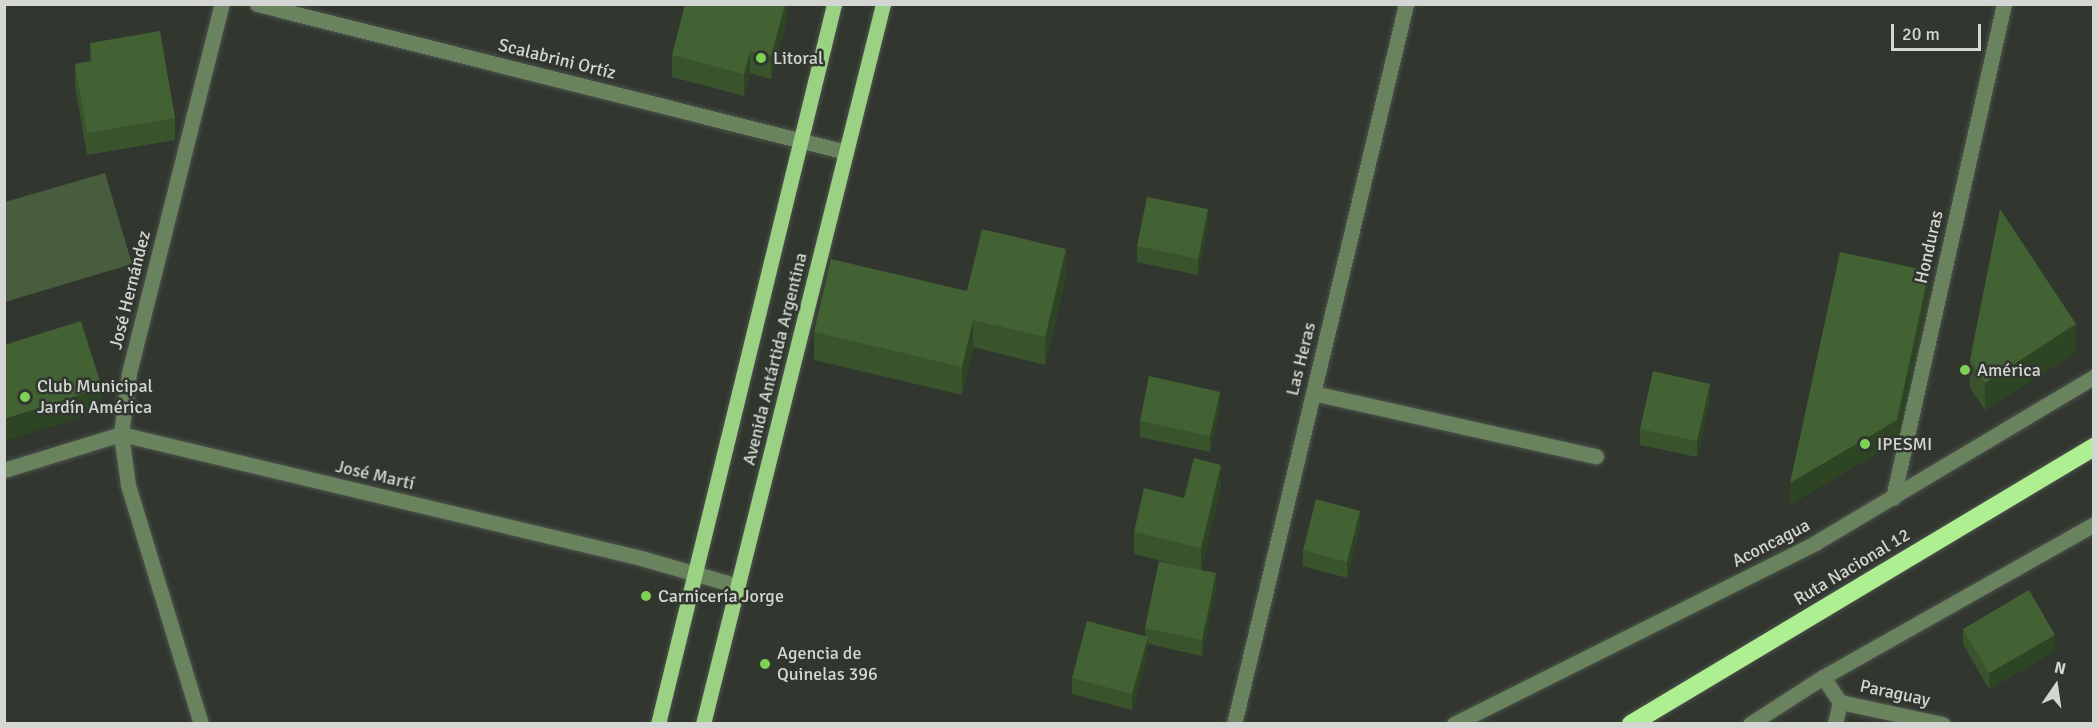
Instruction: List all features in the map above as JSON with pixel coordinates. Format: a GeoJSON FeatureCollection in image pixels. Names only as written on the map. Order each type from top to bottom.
{"type":"FeatureCollection","features":[{"type":"Feature","properties":{"kind":"highway","name":"Ruta Nacional 12"},"geometry":{"type":"LineString","coordinates":[[1631,723],[2094,447]]}},
{"type":"Feature","properties":{"kind":"main road","name":"Avenida Antártida Argentina"},"geometry":{"type":"LineString","coordinates":[[658,723],[834,4]]}},
{"type":"Feature","properties":{"kind":"main road","name":"Avenida Antártida Argentina"},"geometry":{"type":"LineString","coordinates":[[704,723],[883,4]]}},
{"type":"Feature","properties":{"kind":"street","name":"José Hernández"},"geometry":{"type":"LineString","coordinates":[[201,723],[128,485],[121,434],[129,373],[222,4]]}},
{"type":"Feature","properties":{"kind":"street","name":"Scalabrini Ortíz"},"geometry":{"type":"LineString","coordinates":[[257,4],[846,152]]}},
{"type":"Feature","properties":{"kind":"street","name":"Las Heras"},"geometry":{"type":"LineString","coordinates":[[1234,723],[1406,4]]}},
{"type":"Feature","properties":{"kind":"street","name":"Honduras"},"geometry":{"type":"LineString","coordinates":[[1893,498],[2004,4]]}},
{"type":"Feature","properties":{"kind":"street","name":"Aconcagua"},"geometry":{"type":"LineString","coordinates":[[1454,723],[1815,543],[2094,377]]}},
{"type":"Feature","properties":{"kind":"street"},"geometry":{"type":"LineString","coordinates":[[1312,393],[1596,456]]}},
{"type":"Feature","properties":{"kind":"street"},"geometry":{"type":"LineString","coordinates":[[4,470],[121,434]]}},
{"type":"Feature","properties":{"kind":"street","name":"José Martí"},"geometry":{"type":"LineString","coordinates":[[121,434],[629,555],[738,586]]}},
{"type":"Feature","properties":{"kind":"street"},"geometry":{"type":"LineString","coordinates":[[1750,723],[1822,677],[2094,524]]}},
{"type":"Feature","properties":{"kind":"street"},"geometry":{"type":"LineString","coordinates":[[1822,677],[1840,702],[1835,723]]}},
{"type":"Feature","properties":{"kind":"street","name":"Paraguay"},"geometry":{"type":"LineString","coordinates":[[1840,702],[1942,723]]}},
{"type":"Feature","properties":{"kind":"green space"},"geometry":{"type":"Polygon","coordinates":[[[105,173],[132,264],[5,302],[5,202],[105,173]]]}},
{"type":"Feature","properties":{"kind":"building"},"geometry":{"type":"Polygon","coordinates":[[[685,4],[785,4],[771,56],[750,51],[744,74],[672,55],[685,4]]]}},
{"type":"Feature","properties":{"kind":"building"},"geometry":{"type":"Polygon","coordinates":[[[160,31],[175,118],[87,133],[75,64],[93,61],[90,43],[160,31]]]}},
{"type":"Feature","properties":{"kind":"building"},"geometry":{"type":"Polygon","coordinates":[[[1147,197],[1208,209],[1198,259],[1137,246],[1147,197]]]}},
{"type":"Feature","properties":{"kind":"building"},"geometry":{"type":"Polygon","coordinates":[[[2000,209],[2076,324],[1985,383],[1970,360],[2000,209]]]}},
{"type":"Feature","properties":{"kind":"building"},"geometry":{"type":"Polygon","coordinates":[[[982,229],[1066,249],[1045,337],[973,320],[962,367],[814,332],[831,259],[967,291],[982,229]]]}},
{"type":"Feature","properties":{"kind":"building"},"geometry":{"type":"Polygon","coordinates":[[[1840,252],[1929,271],[1897,420],[1790,483],[1840,252]]]}},
{"type":"Feature","properties":{"kind":"building"},"geometry":{"type":"Polygon","coordinates":[[[81,321],[102,388],[4,419],[4,345],[81,321]]]}},
{"type":"Feature","properties":{"kind":"building"},"geometry":{"type":"Polygon","coordinates":[[[1653,371],[1710,384],[1697,441],[1640,429],[1653,371]]]}},
{"type":"Feature","properties":{"kind":"building"},"geometry":{"type":"Polygon","coordinates":[[[1149,376],[1220,392],[1210,436],[1140,421],[1149,376]]]}},
{"type":"Feature","properties":{"kind":"building"},"geometry":{"type":"Polygon","coordinates":[[[1194,458],[1221,465],[1201,548],[1134,532],[1144,488],[1184,498],[1194,458]]]}},
{"type":"Feature","properties":{"kind":"building"},"geometry":{"type":"Polygon","coordinates":[[[1316,499],[1360,511],[1347,562],[1303,550],[1316,499]]]}},
{"type":"Feature","properties":{"kind":"building"},"geometry":{"type":"Polygon","coordinates":[[[1159,561],[1216,573],[1202,640],[1145,628],[1159,561]]]}},
{"type":"Feature","properties":{"kind":"building"},"geometry":{"type":"Polygon","coordinates":[[[2029,590],[2055,635],[1989,673],[1963,629],[2029,590]]]}},
{"type":"Feature","properties":{"kind":"building"},"geometry":{"type":"Polygon","coordinates":[[[1087,621],[1148,637],[1132,694],[1072,678],[1087,621]]]}},
{"type":"Feature","properties":{"kind":"place","name":"Litoral"},"geometry":{"type":"Point","coordinates":[761,58]}},
{"type":"Feature","properties":{"kind":"place","name":"América"},"geometry":{"type":"Point","coordinates":[1965,370]}},
{"type":"Feature","properties":{"kind":"place","name":"Club Municipal Jardín América"},"geometry":{"type":"Point","coordinates":[25,397]}},
{"type":"Feature","properties":{"kind":"place","name":"IPESMI"},"geometry":{"type":"Point","coordinates":[1865,444]}},
{"type":"Feature","properties":{"kind":"place","name":"Carnicería Jorge"},"geometry":{"type":"Point","coordinates":[646,596]}},
{"type":"Feature","properties":{"kind":"place","name":"Agencia de Quinelas 396"},"geometry":{"type":"Point","coordinates":[765,664]}}]}
